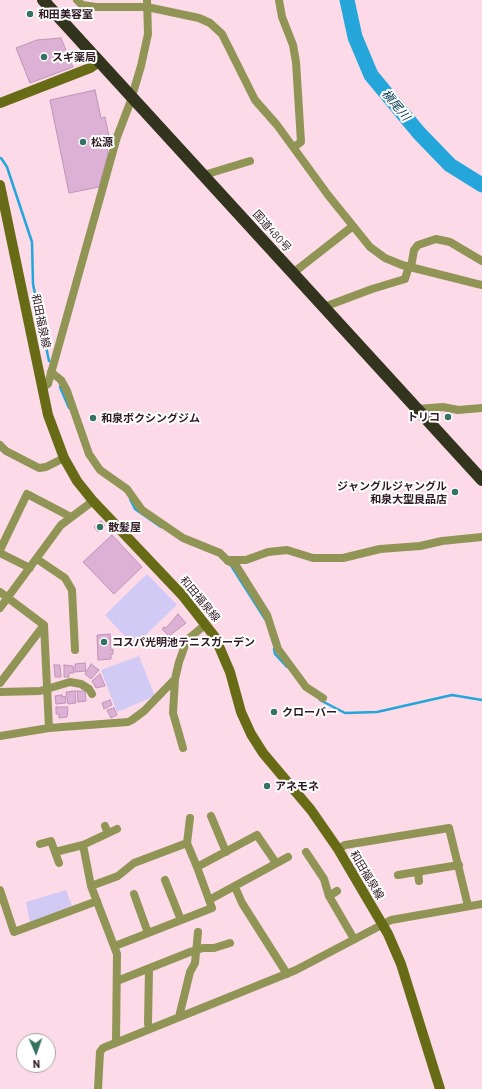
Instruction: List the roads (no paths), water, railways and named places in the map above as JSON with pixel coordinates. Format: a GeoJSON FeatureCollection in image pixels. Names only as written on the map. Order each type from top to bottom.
{"type":"FeatureCollection","features":[{"type":"Feature","properties":{"kind":"highway","name":"国道480号"},"geometry":{"type":"LineString","coordinates":[[43,0],[482,480]]}},
{"type":"Feature","properties":{"kind":"main road"},"geometry":{"type":"LineString","coordinates":[[0,103],[90,68],[99,62]]}},
{"type":"Feature","properties":{"kind":"main road","name":"和田福泉線"},"geometry":{"type":"LineString","coordinates":[[0,185],[48,415],[64,458],[77,481],[93,501],[182,595],[206,624],[222,651],[241,712],[251,734],[263,753],[311,810],[338,849],[382,924],[401,964],[440,1089]]}},
{"type":"Feature","properties":{"kind":"street"},"geometry":{"type":"LineString","coordinates":[[77,0],[82,5],[96,7],[147,3],[199,18],[210,23],[222,34],[255,100],[294,147],[328,195],[370,247],[385,258],[410,267],[482,285]]}},
{"type":"Feature","properties":{"kind":"street"},"geometry":{"type":"LineString","coordinates":[[279,0],[282,17],[293,45],[296,62],[301,142],[294,147]]}},
{"type":"Feature","properties":{"kind":"street"},"geometry":{"type":"LineString","coordinates":[[43,387],[48,384],[117,138],[141,66],[148,34],[147,3]]}},
{"type":"Feature","properties":{"kind":"street"},"geometry":{"type":"LineString","coordinates":[[204,175],[250,161]]}},
{"type":"Feature","properties":{"kind":"street"},"geometry":{"type":"LineString","coordinates":[[293,273],[354,226]]}},
{"type":"Feature","properties":{"kind":"street"},"geometry":{"type":"LineString","coordinates":[[324,307],[372,289],[405,279],[410,267],[414,250],[418,246],[436,239],[450,242],[482,261]]}},
{"type":"Feature","properties":{"kind":"street"},"geometry":{"type":"LineString","coordinates":[[51,372],[61,380],[89,454],[100,470],[127,489],[142,510],[183,538],[220,552],[227,560],[235,564],[267,615],[278,649],[306,687],[323,698]]}},
{"type":"Feature","properties":{"kind":"street"},"geometry":{"type":"LineString","coordinates":[[417,409],[443,407],[458,410],[482,408]]}},
{"type":"Feature","properties":{"kind":"street"},"geometry":{"type":"LineString","coordinates":[[0,445],[6,451],[38,468],[46,467],[64,458]]}},
{"type":"Feature","properties":{"kind":"street"},"geometry":{"type":"LineString","coordinates":[[0,550],[27,494],[71,517]]}},
{"type":"Feature","properties":{"kind":"street"},"geometry":{"type":"LineString","coordinates":[[0,608],[61,525],[93,501]]}},
{"type":"Feature","properties":{"kind":"street"},"geometry":{"type":"LineString","coordinates":[[227,560],[246,560],[268,552],[287,550],[313,558],[343,558],[380,549],[420,546],[442,541],[482,537]]}},
{"type":"Feature","properties":{"kind":"street"},"geometry":{"type":"LineString","coordinates":[[0,553],[30,568]]}},
{"type":"Feature","properties":{"kind":"street"},"geometry":{"type":"LineString","coordinates":[[37,559],[65,578],[72,590],[75,650]]}},
{"type":"Feature","properties":{"kind":"street"},"geometry":{"type":"LineString","coordinates":[[0,592],[44,625],[49,728]]}},
{"type":"Feature","properties":{"kind":"street"},"geometry":{"type":"LineString","coordinates":[[183,748],[173,713],[175,679],[182,649],[187,640],[206,624]]}},
{"type":"Feature","properties":{"kind":"street"},"geometry":{"type":"LineString","coordinates":[[0,683],[44,625]]}},
{"type":"Feature","properties":{"kind":"street"},"geometry":{"type":"LineString","coordinates":[[0,736],[49,728],[128,722],[144,711],[175,679]]}},
{"type":"Feature","properties":{"kind":"street"},"geometry":{"type":"LineString","coordinates":[[0,692],[40,691],[70,682],[76,682],[89,689],[92,694]]}},
{"type":"Feature","properties":{"kind":"street"},"geometry":{"type":"LineString","coordinates":[[212,816],[226,852]]}},
{"type":"Feature","properties":{"kind":"street"},"geometry":{"type":"LineString","coordinates":[[115,946],[212,908],[187,843],[190,818]]}},
{"type":"Feature","properties":{"kind":"street"},"geometry":{"type":"LineString","coordinates":[[338,849],[345,845],[449,828],[468,906]]}},
{"type":"Feature","properties":{"kind":"street"},"geometry":{"type":"LineString","coordinates":[[55,852],[83,845],[107,830],[117,829]]}},
{"type":"Feature","properties":{"kind":"street"},"geometry":{"type":"LineString","coordinates":[[197,868],[258,835],[276,864]]}},
{"type":"Feature","properties":{"kind":"street"},"geometry":{"type":"LineString","coordinates":[[40,844],[51,841],[59,863]]}},
{"type":"Feature","properties":{"kind":"street"},"geometry":{"type":"LineString","coordinates":[[91,886],[118,876],[134,863],[187,843]]}},
{"type":"Feature","properties":{"kind":"street"},"geometry":{"type":"LineString","coordinates":[[83,845],[91,886],[117,954],[116,1042]]}},
{"type":"Feature","properties":{"kind":"street"},"geometry":{"type":"LineString","coordinates":[[311,855],[324,879],[329,896],[354,939]]}},
{"type":"Feature","properties":{"kind":"street"},"geometry":{"type":"LineString","coordinates":[[209,900],[288,857]]}},
{"type":"Feature","properties":{"kind":"street"},"geometry":{"type":"LineString","coordinates":[[398,875],[419,876],[459,865]]}},
{"type":"Feature","properties":{"kind":"street"},"geometry":{"type":"LineString","coordinates":[[165,880],[181,920]]}},
{"type":"Feature","properties":{"kind":"street"},"geometry":{"type":"LineString","coordinates":[[235,887],[242,903],[287,974]]}},
{"type":"Feature","properties":{"kind":"street"},"geometry":{"type":"LineString","coordinates":[[0,890],[14,932],[97,901]]}},
{"type":"Feature","properties":{"kind":"street"},"geometry":{"type":"LineString","coordinates":[[329,896],[337,891]]}},
{"type":"Feature","properties":{"kind":"street"},"geometry":{"type":"LineString","coordinates":[[134,894],[148,933]]}},
{"type":"Feature","properties":{"kind":"street"},"geometry":{"type":"LineString","coordinates":[[98,1089],[100,1052],[103,1048],[287,974],[391,920],[482,904]]}},
{"type":"Feature","properties":{"kind":"street"},"geometry":{"type":"LineString","coordinates":[[179,1017],[190,972],[195,963],[198,932]]}},
{"type":"Feature","properties":{"kind":"street"},"geometry":{"type":"LineString","coordinates":[[117,981],[197,950],[214,948],[230,943]]}},
{"type":"Feature","properties":{"kind":"street"},"geometry":{"type":"LineString","coordinates":[[149,969],[148,1023],[150,1029]]}},
{"type":"Feature","properties":{"kind":"waterway","name":"槇尾川"},"geometry":{"type":"LineString","coordinates":[[347,0],[355,37],[371,75],[419,133],[450,165],[482,185]]}},
{"type":"Feature","properties":{"kind":"waterway"},"geometry":{"type":"LineString","coordinates":[[1,158],[7,167],[32,242],[33,284],[49,361]]}},
{"type":"Feature","properties":{"kind":"waterway"},"geometry":{"type":"LineString","coordinates":[[60,387],[69,408]]}},
{"type":"Feature","properties":{"kind":"waterway"},"geometry":{"type":"LineString","coordinates":[[130,499],[135,509],[161,527]]}},
{"type":"Feature","properties":{"kind":"waterway"},"geometry":{"type":"LineString","coordinates":[[230,564],[265,619]]}},
{"type":"Feature","properties":{"kind":"waterway"},"geometry":{"type":"LineString","coordinates":[[274,649],[275,654],[287,667]]}},
{"type":"Feature","properties":{"kind":"waterway"},"geometry":{"type":"LineString","coordinates":[[320,700],[345,713],[377,712],[452,695],[482,700]]}},
{"type":"Feature","properties":{"kind":"place","name":"和田美容室"},"geometry":{"type":"Point","coordinates":[30,14]}},
{"type":"Feature","properties":{"kind":"place","name":"スギ薬局"},"geometry":{"type":"Point","coordinates":[44,57]}},
{"type":"Feature","properties":{"kind":"place","name":"松源"},"geometry":{"type":"Point","coordinates":[83,142]}},
{"type":"Feature","properties":{"kind":"place","name":"トリコ"},"geometry":{"type":"Point","coordinates":[448,417]}},
{"type":"Feature","properties":{"kind":"place","name":"和泉ボクシングジム"},"geometry":{"type":"Point","coordinates":[93,418]}},
{"type":"Feature","properties":{"kind":"place","name":"ジャングルジャングル 和泉大型良品店"},"geometry":{"type":"Point","coordinates":[455,492]}},
{"type":"Feature","properties":{"kind":"place","name":"散髪屋"},"geometry":{"type":"Point","coordinates":[100,527]}},
{"type":"Feature","properties":{"kind":"place","name":"コスパ光明池テニスガーデン"},"geometry":{"type":"Point","coordinates":[104,642]}},
{"type":"Feature","properties":{"kind":"place","name":"クローバー"},"geometry":{"type":"Point","coordinates":[274,712]}},
{"type":"Feature","properties":{"kind":"place","name":"アネモネ"},"geometry":{"type":"Point","coordinates":[267,786]}}]}
